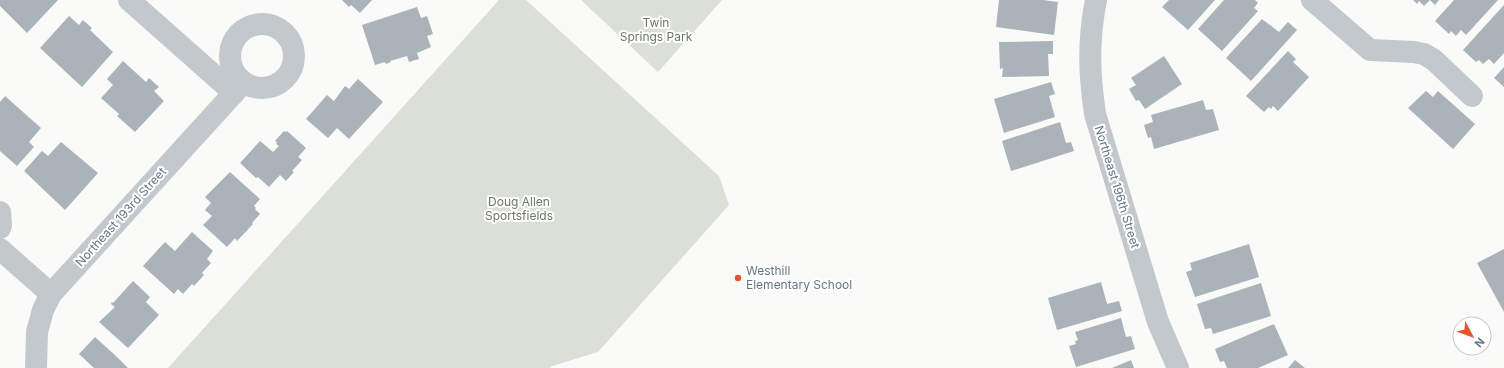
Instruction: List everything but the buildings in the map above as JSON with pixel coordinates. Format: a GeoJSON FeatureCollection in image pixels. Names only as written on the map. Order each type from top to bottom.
{"type":"FeatureCollection","features":[{"type":"Feature","properties":{"kind":"street","name":"Northeast 193rd Street"},"geometry":{"type":"LineString","coordinates":[[36,368],[37,332],[43,310],[51,294],[239,88],[129,0]]}},
{"type":"Feature","properties":{"kind":"street","name":"Northeast 196th Street"},"geometry":{"type":"LineString","coordinates":[[1096,0],[1089,49],[1095,114],[1158,322],[1178,368]]}},
{"type":"Feature","properties":{"kind":"street"},"geometry":{"type":"LineString","coordinates":[[1312,0],[1370,50],[1414,52],[1424,54],[1434,60],[1472,96]]}},
{"type":"Feature","properties":{"kind":"street"},"geometry":{"type":"LineString","coordinates":[[0,212],[0,228]]}},
{"type":"Feature","properties":{"kind":"street"},"geometry":{"type":"LineString","coordinates":[[0,249],[51,294]]}},
{"type":"Feature","properties":{"kind":"green space","name":"Doug Allen Sportsfields"},"geometry":{"type":"Polygon","coordinates":[[[499,0],[526,0],[719,176],[729,205],[598,352],[552,366],[550,368],[168,368],[499,0]]]}},
{"type":"Feature","properties":{"kind":"green space","name":"Twin Springs Park"},"geometry":{"type":"Polygon","coordinates":[[[581,0],[722,0],[658,72],[581,0]]]}},
{"type":"Feature","properties":{"kind":"place","name":"Westhill Elementary School"},"geometry":{"type":"Point","coordinates":[738,278]}}]}
